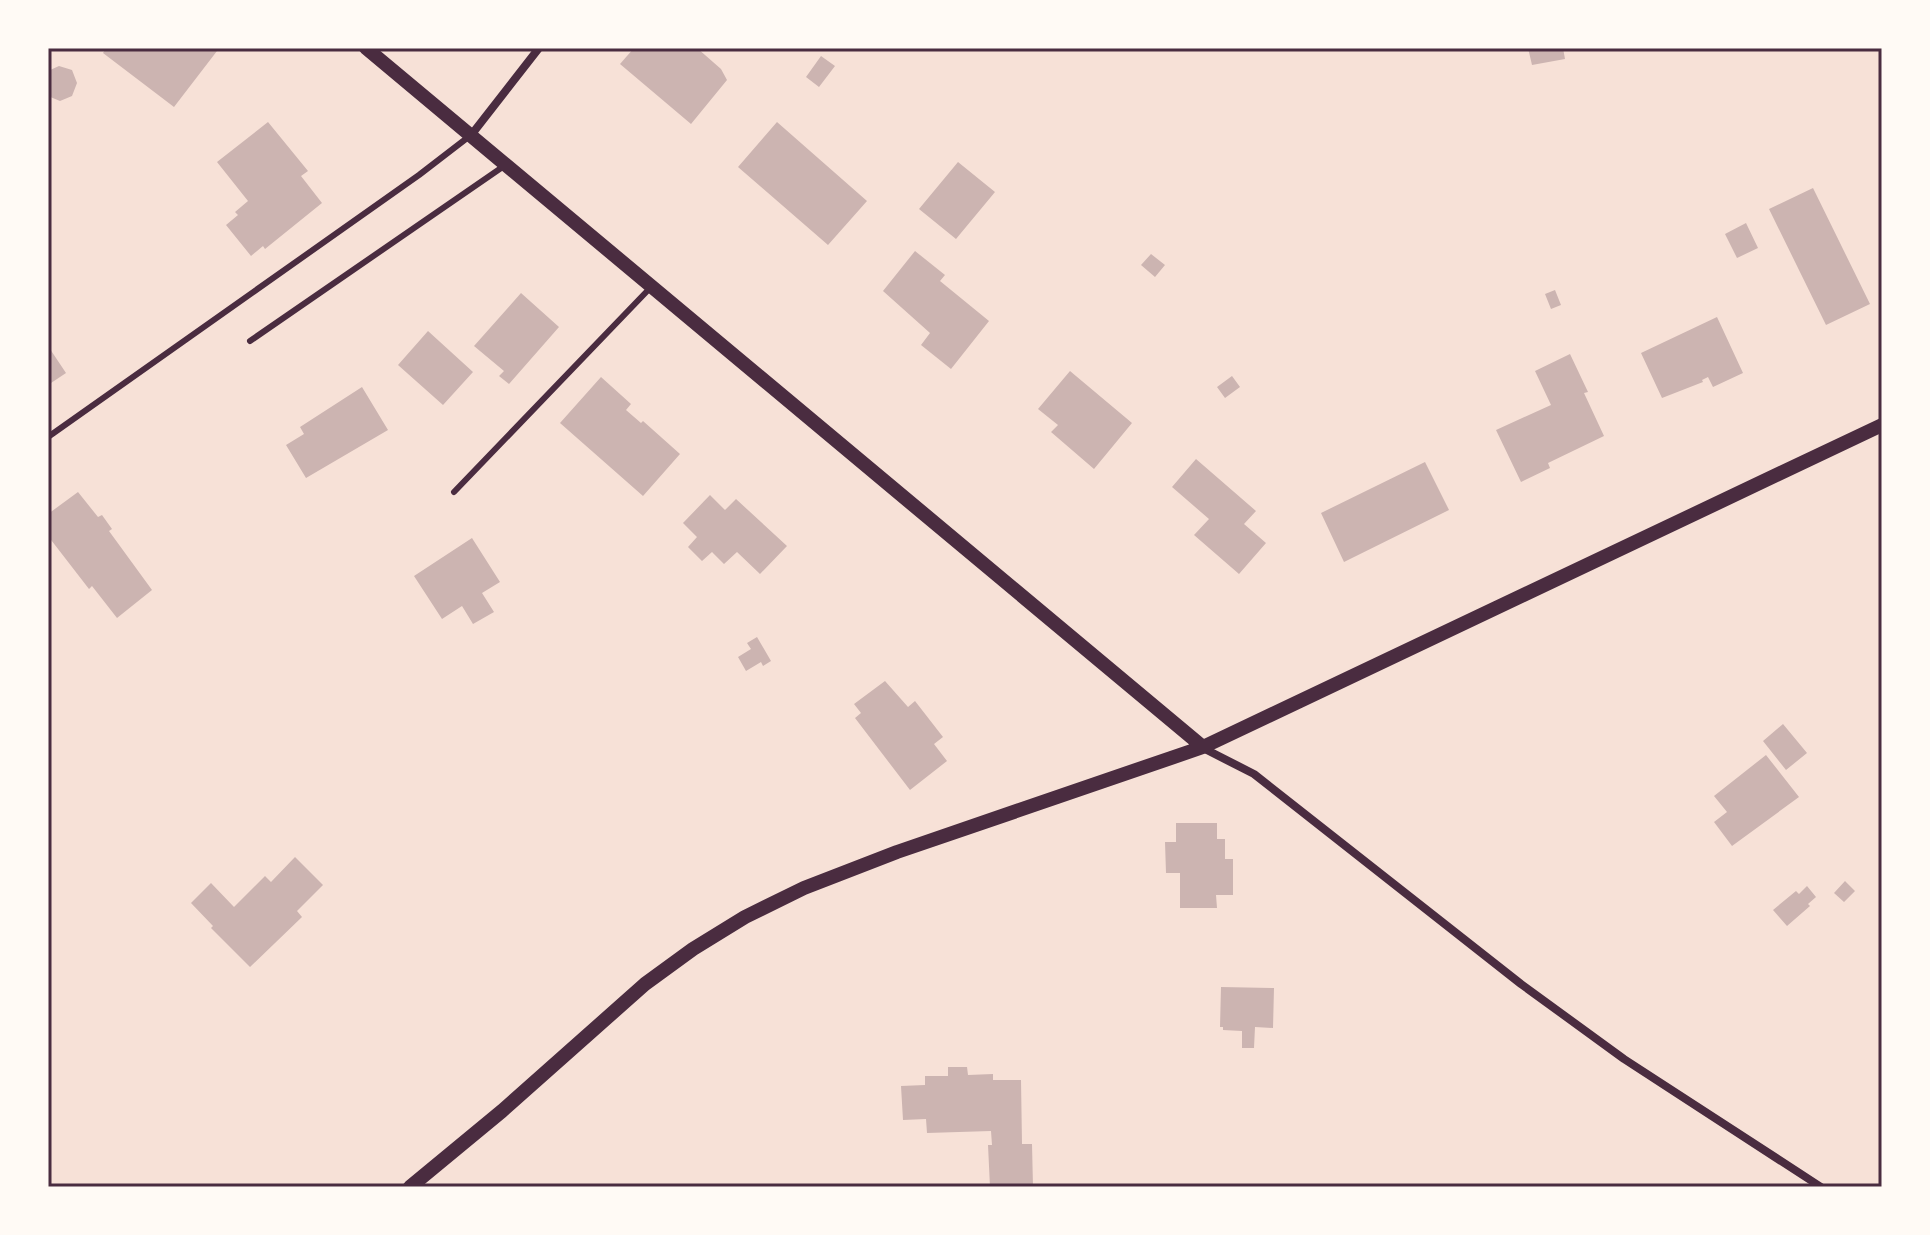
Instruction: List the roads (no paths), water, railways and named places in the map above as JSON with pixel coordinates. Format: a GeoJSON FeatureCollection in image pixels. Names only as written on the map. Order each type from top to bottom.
{"type":"FeatureCollection","features":[{"type":"Feature","properties":{"kind":"street"},"geometry":{"type":"LineString","coordinates":[[366,48],[1203,747],[1254,774],[1521,984],[1624,1059],[1821,1187]]}},
{"type":"Feature","properties":{"kind":"street"},"geometry":{"type":"LineString","coordinates":[[472,134],[539,48]]}},
{"type":"Feature","properties":{"kind":"street"},"geometry":{"type":"LineString","coordinates":[[410,1187],[502,1111],[645,984],[745,917],[804,888],[897,852],[1203,747],[1882,425]]}},
{"type":"Feature","properties":{"kind":"lane"},"geometry":{"type":"LineString","coordinates":[[48,437],[419,175],[472,134]]}},
{"type":"Feature","properties":{"kind":"lane"},"geometry":{"type":"LineString","coordinates":[[250,341],[507,164]]}},
{"type":"Feature","properties":{"kind":"lane"},"geometry":{"type":"LineString","coordinates":[[454,492],[652,286]]}}]}
